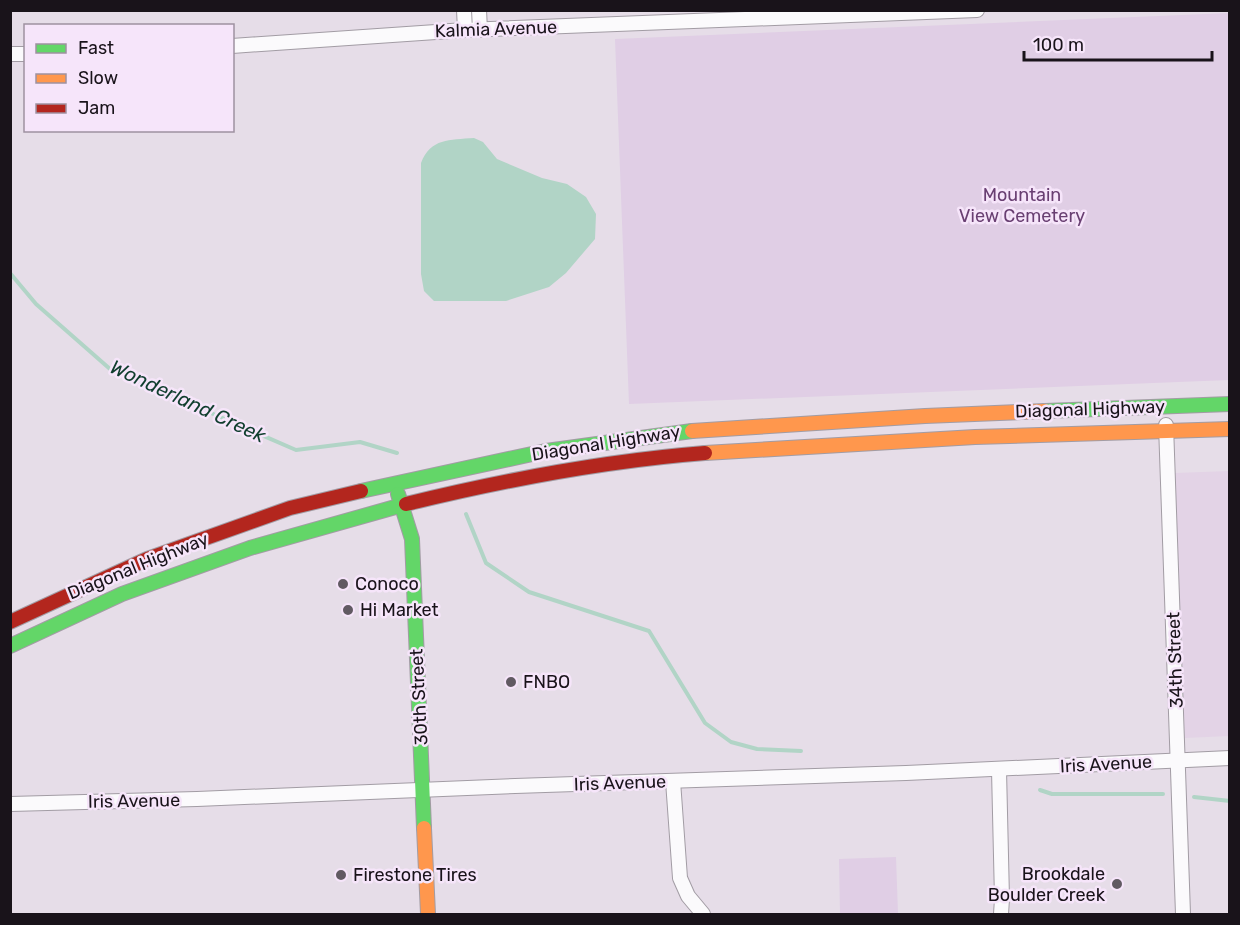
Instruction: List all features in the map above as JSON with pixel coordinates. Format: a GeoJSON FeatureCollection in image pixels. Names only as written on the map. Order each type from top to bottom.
{"type":"FeatureCollection","features":[{"type":"Feature","properties":{"kind":"main road","name":"Diagonal Highway"},"geometry":{"type":"LineString","coordinates":[[10,622],[94,582],[195,541],[290,508],[546,451],[678,432],[752,426],[925,416],[1230,404]]}},
{"type":"Feature","properties":{"kind":"main road"},"geometry":{"type":"LineString","coordinates":[[752,426],[754,448]]}},
{"type":"Feature","properties":{"kind":"main road","name":"Diagonal Highway"},"geometry":{"type":"LineString","coordinates":[[10,646],[122,594],[189,568],[250,548],[402,505],[484,485],[592,466],[754,448],[975,437],[1230,429]]}},
{"type":"Feature","properties":{"kind":"main road","name":"30th Street"},"geometry":{"type":"LineString","coordinates":[[395,483],[412,539],[428,915]]}},
{"type":"Feature","properties":{"kind":"street"},"geometry":{"type":"LineString","coordinates":[[464,10],[465,30]]}},
{"type":"Feature","properties":{"kind":"street"},"geometry":{"type":"LineString","coordinates":[[479,10],[480,30]]}},
{"type":"Feature","properties":{"kind":"street","name":"Kalmia Avenue"},"geometry":{"type":"LineString","coordinates":[[234,46],[649,17],[976,10]]}},
{"type":"Feature","properties":{"kind":"street","name":"34th Street"},"geometry":{"type":"LineString","coordinates":[[1166,406],[1183,915]]}},
{"type":"Feature","properties":{"kind":"street","name":"Iris Avenue"},"geometry":{"type":"LineString","coordinates":[[10,804],[999,770],[1230,758]]}},
{"type":"Feature","properties":{"kind":"street"},"geometry":{"type":"LineString","coordinates":[[999,770],[1002,899],[1000,915]]}},
{"type":"Feature","properties":{"kind":"street"},"geometry":{"type":"LineString","coordinates":[[673,781],[680,878],[688,896],[703,915]]}},
{"type":"Feature","properties":{"kind":"shaded area"},"geometry":{"type":"Polygon","coordinates":[[[474,138],[483,142],[497,159],[542,178],[567,184],[586,197],[596,214],[595,239],[566,273],[549,287],[506,301],[434,301],[424,291],[421,274],[421,163],[430,149],[442,142],[474,138]]]}},
{"type":"Feature","properties":{"kind":"shaded area"},"geometry":{"type":"Polygon","coordinates":[[[1229,471],[1229,736],[1185,738],[1175,473],[1229,471]]]}},
{"type":"Feature","properties":{"kind":"green space","name":"Mountain View Cemetery"},"geometry":{"type":"Polygon","coordinates":[[[1229,13],[1229,380],[629,404],[615,39],[1229,13]]]}},
{"type":"Feature","properties":{"kind":"green space"},"geometry":{"type":"Polygon","coordinates":[[[896,857],[898,914],[840,914],[839,859],[896,857]]]}},
{"type":"Feature","properties":{"kind":"waterway","name":"Wonderland Creek"},"geometry":{"type":"LineString","coordinates":[[10,273],[36,304],[110,369],[296,450],[360,442],[397,453]]}},
{"type":"Feature","properties":{"kind":"waterway","name":"Wonderland Creek"},"geometry":{"type":"LineString","coordinates":[[466,514],[486,563],[529,592],[649,631],[705,723],[731,742],[757,749],[801,751]]}},
{"type":"Feature","properties":{"kind":"waterway","name":"Wonderland Creek"},"geometry":{"type":"LineString","coordinates":[[1040,790],[1052,794],[1163,794]]}},
{"type":"Feature","properties":{"kind":"waterway","name":"Wonderland Creek"},"geometry":{"type":"LineString","coordinates":[[1194,797],[1230,801]]}},
{"type":"Feature","properties":{"kind":"traffic: fast"},"geometry":{"type":"LineString","coordinates":[[1045,411],[1230,404]]}},
{"type":"Feature","properties":{"kind":"traffic: fast"},"geometry":{"type":"LineString","coordinates":[[361,491],[546,451],[692,431]]}},
{"type":"Feature","properties":{"kind":"traffic: fast"},"geometry":{"type":"LineString","coordinates":[[398,494],[412,539],[424,828]]}},
{"type":"Feature","properties":{"kind":"traffic: fast"},"geometry":{"type":"LineString","coordinates":[[10,646],[122,594],[250,548],[406,504]]}},
{"type":"Feature","properties":{"kind":"traffic: slow"},"geometry":{"type":"LineString","coordinates":[[692,431],[1045,411]]}},
{"type":"Feature","properties":{"kind":"traffic: slow"},"geometry":{"type":"LineString","coordinates":[[705,453],[975,437],[1230,429]]}},
{"type":"Feature","properties":{"kind":"traffic: slow"},"geometry":{"type":"LineString","coordinates":[[424,828],[428,914]]}},
{"type":"Feature","properties":{"kind":"traffic: jam"},"geometry":{"type":"LineString","coordinates":[[406,504],[554,472],[705,453]]}},
{"type":"Feature","properties":{"kind":"traffic: jam"},"geometry":{"type":"LineString","coordinates":[[10,622],[147,559],[290,508],[361,491]]}},
{"type":"Feature","properties":{"kind":"place","name":"Conoco"},"geometry":{"type":"Point","coordinates":[343,584]}},
{"type":"Feature","properties":{"kind":"place","name":"Hi Market"},"geometry":{"type":"Point","coordinates":[348,610]}},
{"type":"Feature","properties":{"kind":"place","name":"FNBO"},"geometry":{"type":"Point","coordinates":[511,682]}},
{"type":"Feature","properties":{"kind":"place","name":"Firestone Tires"},"geometry":{"type":"Point","coordinates":[341,875]}},
{"type":"Feature","properties":{"kind":"place","name":"Brookdale Boulder Creek"},"geometry":{"type":"Point","coordinates":[1117,884]}}]}
